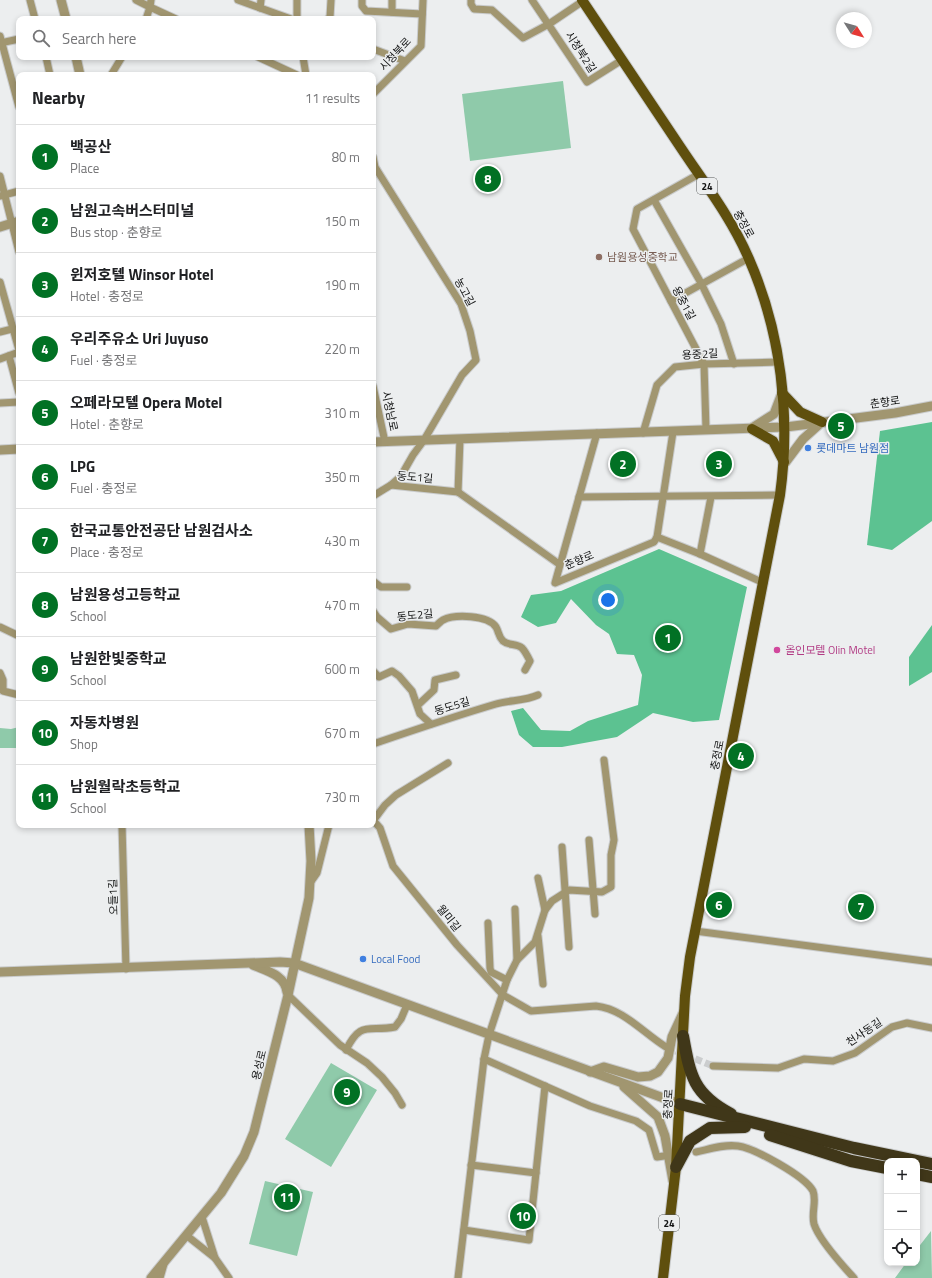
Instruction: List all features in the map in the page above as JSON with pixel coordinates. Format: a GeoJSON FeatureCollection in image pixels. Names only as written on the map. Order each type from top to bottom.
{"type":"FeatureCollection","features":[{"type":"Feature","properties":{"kind":"highway"},"geometry":{"type":"LineString","coordinates":[[683,1036],[689,1068],[702,1094],[745,1124]]}},
{"type":"Feature","properties":{"kind":"highway"},"geometry":{"type":"LineString","coordinates":[[680,1104],[745,1124],[851,1161],[884,1167]]}},
{"type":"Feature","properties":{"kind":"highway"},"geometry":{"type":"LineString","coordinates":[[676,1167],[690,1141],[710,1128],[745,1124],[932,1164]]}},
{"type":"Feature","properties":{"kind":"highway"},"geometry":{"type":"LineString","coordinates":[[920,1175],[932,1177]]}},
{"type":"Feature","properties":{"kind":"main road","name":"충정로"},"geometry":{"type":"LineString","coordinates":[[583,1],[725,214],[749,258],[761,289],[772,326],[786,427],[785,463],[764,583],[694,931],[683,1036],[676,1167],[663,1278]]}},
{"type":"Feature","properties":{"kind":"main road"},"geometry":{"type":"LineString","coordinates":[[782,393],[800,412],[822,422]]}},
{"type":"Feature","properties":{"kind":"main road"},"geometry":{"type":"LineString","coordinates":[[752,429],[773,441],[785,463]]}},
{"type":"Feature","properties":{"kind":"street"},"geometry":{"type":"LineString","coordinates":[[30,0],[35,16]]}},
{"type":"Feature","properties":{"kind":"street"},"geometry":{"type":"LineString","coordinates":[[62,0],[65,16]]}},
{"type":"Feature","properties":{"kind":"street"},"geometry":{"type":"LineString","coordinates":[[136,0],[151,4],[171,16]]}},
{"type":"Feature","properties":{"kind":"street"},"geometry":{"type":"LineString","coordinates":[[238,0],[283,16]]}},
{"type":"Feature","properties":{"kind":"street"},"geometry":{"type":"LineString","coordinates":[[260,8],[261,0]]}},
{"type":"Feature","properties":{"kind":"street"},"geometry":{"type":"LineString","coordinates":[[297,0],[297,16]]}},
{"type":"Feature","properties":{"kind":"street"},"geometry":{"type":"LineString","coordinates":[[330,16],[331,0]]}},
{"type":"Feature","properties":{"kind":"street"},"geometry":{"type":"LineString","coordinates":[[362,0],[362,6],[366,11],[422,14]]}},
{"type":"Feature","properties":{"kind":"street"},"geometry":{"type":"LineString","coordinates":[[392,0],[392,12]]}},
{"type":"Feature","properties":{"kind":"street","name":"시청북로"},"geometry":{"type":"LineString","coordinates":[[376,91],[421,46],[423,0]]}},
{"type":"Feature","properties":{"kind":"street"},"geometry":{"type":"LineString","coordinates":[[471,0],[471,4],[474,9],[492,10],[523,38],[549,24],[583,1]]}},
{"type":"Feature","properties":{"kind":"street","name":"시청북2길"},"geometry":{"type":"LineString","coordinates":[[532,0],[587,82],[622,60]]}},
{"type":"Feature","properties":{"kind":"street"},"geometry":{"type":"LineString","coordinates":[[147,16],[151,4]]}},
{"type":"Feature","properties":{"kind":"street"},"geometry":{"type":"LineString","coordinates":[[16,39],[1,41],[16,96]]}},
{"type":"Feature","properties":{"kind":"street"},"geometry":{"type":"LineString","coordinates":[[376,50],[405,61]]}},
{"type":"Feature","properties":{"kind":"street"},"geometry":{"type":"LineString","coordinates":[[47,60],[49,72]]}},
{"type":"Feature","properties":{"kind":"street"},"geometry":{"type":"LineString","coordinates":[[77,60],[79,72]]}},
{"type":"Feature","properties":{"kind":"street"},"geometry":{"type":"LineString","coordinates":[[113,72],[120,60]]}},
{"type":"Feature","properties":{"kind":"street"},"geometry":{"type":"LineString","coordinates":[[264,60],[290,72]]}},
{"type":"Feature","properties":{"kind":"street"},"geometry":{"type":"LineString","coordinates":[[304,60],[306,72]]}},
{"type":"Feature","properties":{"kind":"street","name":"농고길"},"geometry":{"type":"LineString","coordinates":[[376,169],[461,304],[470,331],[476,360],[462,375],[424,440]]}},
{"type":"Feature","properties":{"kind":"street","name":"용중1길"},"geometry":{"type":"LineString","coordinates":[[699,174],[637,209],[633,229],[704,364],[706,429]]}},
{"type":"Feature","properties":{"kind":"street"},"geometry":{"type":"LineString","coordinates":[[0,176],[2,195],[15,222],[0,227]]}},
{"type":"Feature","properties":{"kind":"street"},"geometry":{"type":"LineString","coordinates":[[2,195],[16,192]]}},
{"type":"Feature","properties":{"kind":"street"},"geometry":{"type":"LineString","coordinates":[[654,200],[701,283],[721,324],[734,364]]}},
{"type":"Feature","properties":{"kind":"street"},"geometry":{"type":"LineString","coordinates":[[671,301],[701,283],[749,258]]}},
{"type":"Feature","properties":{"kind":"street"},"geometry":{"type":"LineString","coordinates":[[0,282],[1,294],[16,342]]}},
{"type":"Feature","properties":{"kind":"street"},"geometry":{"type":"LineString","coordinates":[[0,332],[12,329]]}},
{"type":"Feature","properties":{"kind":"street"},"geometry":{"type":"LineString","coordinates":[[0,359],[16,352]]}},
{"type":"Feature","properties":{"kind":"street"},"geometry":{"type":"LineString","coordinates":[[9,356],[16,382]]}},
{"type":"Feature","properties":{"kind":"street","name":"용중2길"},"geometry":{"type":"LineString","coordinates":[[643,432],[657,385],[675,367],[704,364],[778,362]]}},
{"type":"Feature","properties":{"kind":"street"},"geometry":{"type":"LineString","coordinates":[[752,429],[774,414],[782,393]]}},
{"type":"Feature","properties":{"kind":"street","name":"시청남로"},"geometry":{"type":"LineString","coordinates":[[376,400],[385,442]]}},
{"type":"Feature","properties":{"kind":"street"},"geometry":{"type":"LineString","coordinates":[[0,403],[16,402]]}},
{"type":"Feature","properties":{"kind":"street","name":"춘향로"},"geometry":{"type":"LineString","coordinates":[[376,442],[786,427],[896,413],[932,406]]}},
{"type":"Feature","properties":{"kind":"street"},"geometry":{"type":"LineString","coordinates":[[785,463],[803,439],[822,422]]}},
{"type":"Feature","properties":{"kind":"street"},"geometry":{"type":"LineString","coordinates":[[673,432],[657,537],[700,554],[764,583]]}},
{"type":"Feature","properties":{"kind":"street","name":"춘향로"},"geometry":{"type":"LineString","coordinates":[[597,433],[559,564],[555,583],[654,542],[657,537]]}},
{"type":"Feature","properties":{"kind":"street"},"geometry":{"type":"LineString","coordinates":[[460,439],[458,492],[559,564]]}},
{"type":"Feature","properties":{"kind":"street"},"geometry":{"type":"LineString","coordinates":[[391,485],[401,476],[424,440]]}},
{"type":"Feature","properties":{"kind":"street"},"geometry":{"type":"LineString","coordinates":[[0,450],[16,449]]}},
{"type":"Feature","properties":{"kind":"street","name":"동도1길"},"geometry":{"type":"LineString","coordinates":[[376,494],[391,485],[458,492]]}},
{"type":"Feature","properties":{"kind":"street"},"geometry":{"type":"LineString","coordinates":[[579,497],[711,497],[780,495]]}},
{"type":"Feature","properties":{"kind":"street"},"geometry":{"type":"LineString","coordinates":[[700,554],[711,497]]}},
{"type":"Feature","properties":{"kind":"street"},"geometry":{"type":"LineString","coordinates":[[376,583],[381,587],[407,587]]}},
{"type":"Feature","properties":{"kind":"street","name":"동도2길"},"geometry":{"type":"LineString","coordinates":[[376,616],[392,629],[408,624],[436,626],[444,620],[455,617],[476,616],[488,620],[496,627],[498,636],[508,645],[516,645],[522,648],[530,661],[525,670]]}},
{"type":"Feature","properties":{"kind":"street"},"geometry":{"type":"LineString","coordinates":[[0,627],[16,635]]}},
{"type":"Feature","properties":{"kind":"street"},"geometry":{"type":"LineString","coordinates":[[376,674],[379,676],[392,671],[399,676],[412,691],[420,714],[431,724]]}},
{"type":"Feature","properties":{"kind":"street"},"geometry":{"type":"LineString","coordinates":[[0,673],[3,680],[3,691],[16,694]]}},
{"type":"Feature","properties":{"kind":"street"},"geometry":{"type":"LineString","coordinates":[[418,705],[434,690],[435,680],[456,675]]}},
{"type":"Feature","properties":{"kind":"street","name":"동도5길"},"geometry":{"type":"LineString","coordinates":[[376,743],[499,703],[514,702],[538,695]]}},
{"type":"Feature","properties":{"kind":"street"},"geometry":{"type":"LineString","coordinates":[[544,984],[538,936],[541,919],[545,910],[552,901],[569,890],[606,891],[611,887],[611,855],[614,840],[604,760]]}},
{"type":"Feature","properties":{"kind":"street"},"geometry":{"type":"LineString","coordinates":[[376,817],[385,805],[396,795],[448,763]]}},
{"type":"Feature","properties":{"kind":"street","name":"월미길"},"geometry":{"type":"LineString","coordinates":[[376,824],[380,828],[394,866],[457,945],[503,995],[531,1011],[596,1006],[606,1007],[618,1012],[655,1040],[666,1046]]}},
{"type":"Feature","properties":{"kind":"street","name":"오들1길"},"geometry":{"type":"LineString","coordinates":[[122,828],[126,969]]}},
{"type":"Feature","properties":{"kind":"street","name":"용성로"},"geometry":{"type":"LineString","coordinates":[[151,1278],[202,1217],[235,1173],[254,1132],[288,995],[309,898],[309,828]]}},
{"type":"Feature","properties":{"kind":"street"},"geometry":{"type":"LineString","coordinates":[[310,882],[317,873],[328,828]]}},
{"type":"Feature","properties":{"kind":"street"},"geometry":{"type":"LineString","coordinates":[[589,840],[595,914]]}},
{"type":"Feature","properties":{"kind":"street"},"geometry":{"type":"LineString","coordinates":[[562,848],[569,947]]}},
{"type":"Feature","properties":{"kind":"street"},"geometry":{"type":"LineString","coordinates":[[538,878],[545,910]]}},
{"type":"Feature","properties":{"kind":"street"},"geometry":{"type":"LineString","coordinates":[[515,909],[517,960]]}},
{"type":"Feature","properties":{"kind":"street"},"geometry":{"type":"LineString","coordinates":[[488,923],[491,972],[507,980]]}},
{"type":"Feature","properties":{"kind":"street"},"geometry":{"type":"LineString","coordinates":[[694,931],[932,962]]}},
{"type":"Feature","properties":{"kind":"street"},"geometry":{"type":"LineString","coordinates":[[458,1278],[484,1059],[489,1035],[507,980],[517,960],[529,949],[538,936]]}},
{"type":"Feature","properties":{"kind":"street"},"geometry":{"type":"LineString","coordinates":[[0,972],[126,969],[280,962],[294,963],[680,1104]]}},
{"type":"Feature","properties":{"kind":"street"},"geometry":{"type":"LineString","coordinates":[[251,964],[276,975],[281,979],[287,988],[288,995],[346,1050],[367,1063],[382,1077],[402,1105]]}},
{"type":"Feature","properties":{"kind":"street"},"geometry":{"type":"LineString","coordinates":[[346,1050],[358,1032],[368,1028],[395,1027],[401,1020],[407,1005]]}},
{"type":"Feature","properties":{"kind":"street"},"geometry":{"type":"LineString","coordinates":[[590,1072],[604,1068],[638,1077],[650,1076],[658,1072],[668,1058],[672,1037],[685,1010]]}},
{"type":"Feature","properties":{"kind":"street","name":"천사동길"},"geometry":{"type":"LineString","coordinates":[[713,1066],[778,1068],[804,1059],[833,1060],[855,1053],[892,1027],[907,1023],[932,1028]]}},
{"type":"Feature","properties":{"kind":"street"},"geometry":{"type":"LineString","coordinates":[[484,1059],[590,1106],[636,1121],[649,1130],[657,1157],[664,1156]]}},
{"type":"Feature","properties":{"kind":"street"},"geometry":{"type":"LineString","coordinates":[[615,1081],[648,1107],[658,1117],[665,1136],[674,1182]]}},
{"type":"Feature","properties":{"kind":"street"},"geometry":{"type":"LineString","coordinates":[[464,1230],[529,1240],[545,1086]]}},
{"type":"Feature","properties":{"kind":"street"},"geometry":{"type":"LineString","coordinates":[[696,1152],[724,1145],[747,1148],[781,1164],[809,1185],[815,1197],[813,1214],[817,1231],[854,1278]]}},
{"type":"Feature","properties":{"kind":"street"},"geometry":{"type":"LineString","coordinates":[[471,1165],[536,1173]]}},
{"type":"Feature","properties":{"kind":"street"},"geometry":{"type":"LineString","coordinates":[[202,1217],[215,1258]]}},
{"type":"Feature","properties":{"kind":"street"},"geometry":{"type":"LineString","coordinates":[[186,1235],[215,1258],[229,1278]]}},
{"type":"Feature","properties":{"kind":"street"},"geometry":{"type":"LineString","coordinates":[[160,1278],[165,1262]]}},
{"type":"Feature","properties":{"kind":"green space"},"geometry":{"type":"Polygon","coordinates":[[[563,81],[571,148],[470,161],[462,94],[563,81]]]}},
{"type":"Feature","properties":{"kind":"green space"},"geometry":{"type":"Polygon","coordinates":[[[932,422],[932,521],[892,550],[867,545],[880,431],[932,422]]]}},
{"type":"Feature","properties":{"kind":"green space"},"geometry":{"type":"Polygon","coordinates":[[[659,549],[747,587],[719,720],[693,722],[653,713],[617,737],[562,747],[533,747],[519,735],[511,711],[523,708],[541,730],[570,731],[588,721],[638,705],[642,675],[634,655],[617,654],[609,634],[596,625],[571,599],[556,623],[538,627],[521,617],[531,595],[561,591],[659,549]]]}},
{"type":"Feature","properties":{"kind":"green space"},"geometry":{"type":"Polygon","coordinates":[[[932,625],[932,672],[909,686],[909,657],[932,625]]]}},
{"type":"Feature","properties":{"kind":"green space"},"geometry":{"type":"Polygon","coordinates":[[[0,728],[16,728],[16,748],[0,748],[0,728]]]}},
{"type":"Feature","properties":{"kind":"green space"},"geometry":{"type":"Polygon","coordinates":[[[331,1063],[377,1090],[331,1167],[285,1139],[331,1063]]]}},
{"type":"Feature","properties":{"kind":"green space"},"geometry":{"type":"Polygon","coordinates":[[[265,1181],[313,1192],[297,1256],[249,1244],[265,1181]]]}},
{"type":"Feature","properties":{"kind":"green space"},"geometry":{"type":"Polygon","coordinates":[[[931,1231],[932,1278],[895,1278],[904,1266],[920,1266],[920,1245],[931,1231]]]}},
{"type":"Feature","properties":{"kind":"tunnel"},"geometry":{"type":"LineString","coordinates":[[666,1047],[713,1066]]}},
{"type":"Feature","properties":{"kind":"place","name":"남원용성고등학교"},"geometry":{"type":"Point","coordinates":[488,179]}},
{"type":"Feature","properties":{"kind":"place","name":"남원용성중학교"},"geometry":{"type":"Point","coordinates":[599,257]}},
{"type":"Feature","properties":{"kind":"place","name":"오페라모텔 Opera Motel"},"geometry":{"type":"Point","coordinates":[841,426]}},
{"type":"Feature","properties":{"kind":"place","name":"롯데마트 남원점"},"geometry":{"type":"Point","coordinates":[808,448]}},
{"type":"Feature","properties":{"kind":"place","name":"남원고속버스터미널"},"geometry":{"type":"Point","coordinates":[623,464]}},
{"type":"Feature","properties":{"kind":"place","name":"윈저호텔 Winsor Hotel"},"geometry":{"type":"Point","coordinates":[719,464]}},
{"type":"Feature","properties":{"kind":"place","name":"백공산"},"geometry":{"type":"Point","coordinates":[668,638]}},
{"type":"Feature","properties":{"kind":"place","name":"올인모텔 Olin Motel"},"geometry":{"type":"Point","coordinates":[777,650]}},
{"type":"Feature","properties":{"kind":"place","name":"우리주유소 Uri Juyuso"},"geometry":{"type":"Point","coordinates":[741,756]}},
{"type":"Feature","properties":{"kind":"place","name":"LPG"},"geometry":{"type":"Point","coordinates":[719,905]}},
{"type":"Feature","properties":{"kind":"place","name":"한국교통안전공단 남원검사소"},"geometry":{"type":"Point","coordinates":[861,907]}},
{"type":"Feature","properties":{"kind":"place","name":"Local Food"},"geometry":{"type":"Point","coordinates":[363,959]}},
{"type":"Feature","properties":{"kind":"place","name":"남원한빛중학교"},"geometry":{"type":"Point","coordinates":[347,1092]}},
{"type":"Feature","properties":{"kind":"place","name":"남원월락초등학교"},"geometry":{"type":"Point","coordinates":[287,1197]}},
{"type":"Feature","properties":{"kind":"place","name":"자동차병원"},"geometry":{"type":"Point","coordinates":[523,1216]}}]}
